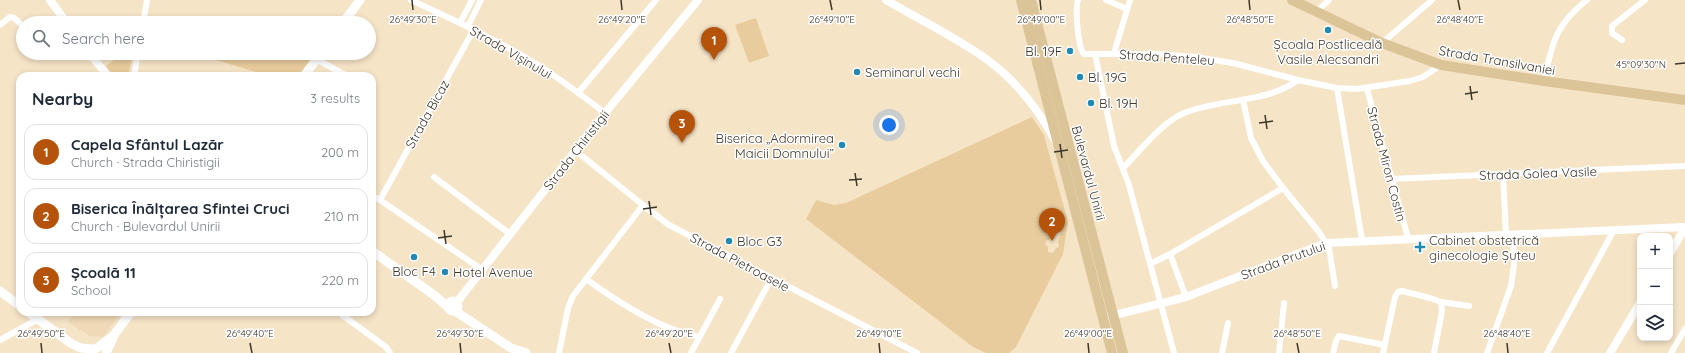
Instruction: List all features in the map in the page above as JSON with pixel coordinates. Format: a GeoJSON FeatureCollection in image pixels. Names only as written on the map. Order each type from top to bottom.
{"type":"FeatureCollection","features":[{"type":"Feature","properties":{"kind":"main road"},"geometry":{"type":"LineString","coordinates":[[348,16],[360,0]]}},
{"type":"Feature","properties":{"kind":"main road","name":"Bulevardul Unirii"},"geometry":{"type":"LineString","coordinates":[[1021,0],[1112,353]]}},
{"type":"Feature","properties":{"kind":"main road","name":"Bulevardul Unirii"},"geometry":{"type":"LineString","coordinates":[[1031,0],[1122,353]]}},
{"type":"Feature","properties":{"kind":"main road","name":"Strada Transilvaniei"},"geometry":{"type":"LineString","coordinates":[[1292,0],[1382,43],[1441,65],[1544,82],[1685,100]]}},
{"type":"Feature","properties":{"kind":"main road"},"geometry":{"type":"LineString","coordinates":[[307,72],[316,60]]}},
{"type":"Feature","properties":{"kind":"main road"},"geometry":{"type":"LineString","coordinates":[[376,254],[434,295],[454,305],[477,326],[511,348],[526,353]]}},
{"type":"Feature","properties":{"kind":"main road"},"geometry":{"type":"LineString","coordinates":[[0,291],[16,303]]}},
{"type":"Feature","properties":{"kind":"main road"},"geometry":{"type":"LineString","coordinates":[[34,316],[72,344],[81,353]]}},
{"type":"Feature","properties":{"kind":"main road"},"geometry":{"type":"LineString","coordinates":[[72,344],[81,348],[98,351],[114,335],[128,316]]}},
{"type":"Feature","properties":{"kind":"street"},"geometry":{"type":"LineString","coordinates":[[50,0],[60,16]]}},
{"type":"Feature","properties":{"kind":"street"},"geometry":{"type":"LineString","coordinates":[[144,16],[147,0]]}},
{"type":"Feature","properties":{"kind":"street","name":"Strada Vișinului"},"geometry":{"type":"LineString","coordinates":[[411,0],[471,28],[539,66],[606,113]]}},
{"type":"Feature","properties":{"kind":"street"},"geometry":{"type":"LineString","coordinates":[[460,23],[472,0]]}},
{"type":"Feature","properties":{"kind":"street","name":"Strada Bicaz"},"geometry":{"type":"LineString","coordinates":[[380,200],[471,28],[481,0]]}},
{"type":"Feature","properties":{"kind":"street"},"geometry":{"type":"LineString","coordinates":[[578,93],[656,0]]}},
{"type":"Feature","properties":{"kind":"street","name":"Strada Chiristigii"},"geometry":{"type":"LineString","coordinates":[[454,305],[576,150],[698,0]]}},
{"type":"Feature","properties":{"kind":"street"},"geometry":{"type":"LineString","coordinates":[[886,0],[980,54],[1018,88],[1032,104],[1057,144]]}},
{"type":"Feature","properties":{"kind":"street"},"geometry":{"type":"LineString","coordinates":[[1078,0],[1076,5],[1081,51],[1084,54],[1095,54],[1114,146],[1123,168],[1174,353]]}},
{"type":"Feature","properties":{"kind":"street"},"geometry":{"type":"LineString","coordinates":[[1106,0],[1127,9]]}},
{"type":"Feature","properties":{"kind":"street"},"geometry":{"type":"LineString","coordinates":[[1114,53],[1130,0]]}},
{"type":"Feature","properties":{"kind":"street"},"geometry":{"type":"LineString","coordinates":[[1316,12],[1329,0]]}},
{"type":"Feature","properties":{"kind":"street"},"geometry":{"type":"LineString","coordinates":[[1382,43],[1432,0]]}},
{"type":"Feature","properties":{"kind":"street"},"geometry":{"type":"LineString","coordinates":[[1544,82],[1551,46],[1557,33],[1566,18],[1587,0]]}},
{"type":"Feature","properties":{"kind":"street"},"geometry":{"type":"LineString","coordinates":[[1622,40],[1612,33],[1612,26],[1645,0]]}},
{"type":"Feature","properties":{"kind":"street"},"geometry":{"type":"LineString","coordinates":[[0,25],[10,17],[16,20]]}},
{"type":"Feature","properties":{"kind":"street","name":"Strada Penteleu"},"geometry":{"type":"LineString","coordinates":[[1095,54],[1114,53],[1178,55],[1251,67],[1298,80],[1337,88],[1367,89],[1394,85],[1423,77],[1441,65]]}},
{"type":"Feature","properties":{"kind":"street"},"geometry":{"type":"LineString","coordinates":[[95,60],[105,72]]}},
{"type":"Feature","properties":{"kind":"street"},"geometry":{"type":"LineString","coordinates":[[135,72],[137,60]]}},
{"type":"Feature","properties":{"kind":"street"},"geometry":{"type":"LineString","coordinates":[[325,60],[342,72]]}},
{"type":"Feature","properties":{"kind":"street"},"geometry":{"type":"LineString","coordinates":[[1123,168],[1173,119],[1196,109],[1281,91],[1298,80]]}},
{"type":"Feature","properties":{"kind":"street"},"geometry":{"type":"LineString","coordinates":[[1337,88],[1362,240]]}},
{"type":"Feature","properties":{"kind":"street","name":"Strada Miron Costin"},"geometry":{"type":"LineString","coordinates":[[1367,89],[1408,238]]}},
{"type":"Feature","properties":{"kind":"street"},"geometry":{"type":"LineString","coordinates":[[1243,100],[1251,138],[1263,161],[1326,243],[1330,254],[1335,286]]}},
{"type":"Feature","properties":{"kind":"street","name":"Strada Pietroasele"},"geometry":{"type":"LineString","coordinates":[[576,150],[669,225],[771,279],[917,353]]}},
{"type":"Feature","properties":{"kind":"street","name":"Strada Golea Vasile"},"geometry":{"type":"LineString","coordinates":[[1391,179],[1685,166]]}},
{"type":"Feature","properties":{"kind":"street"},"geometry":{"type":"LineString","coordinates":[[1487,353],[1511,286],[1514,265],[1509,234],[1503,174]]}},
{"type":"Feature","properties":{"kind":"street"},"geometry":{"type":"LineString","coordinates":[[434,177],[510,234]]}},
{"type":"Feature","properties":{"kind":"street"},"geometry":{"type":"LineString","coordinates":[[1150,264],[1170,254],[1283,188]]}},
{"type":"Feature","properties":{"kind":"street"},"geometry":{"type":"LineString","coordinates":[[376,198],[481,269]]}},
{"type":"Feature","properties":{"kind":"street"},"geometry":{"type":"LineString","coordinates":[[559,353],[568,308],[573,296],[643,205]]}},
{"type":"Feature","properties":{"kind":"street"},"geometry":{"type":"LineString","coordinates":[[1673,248],[1685,228]]}},
{"type":"Feature","properties":{"kind":"street","name":"Strada Prutului"},"geometry":{"type":"LineString","coordinates":[[1103,318],[1186,297],[1326,243],[1408,238],[1685,228]]}},
{"type":"Feature","properties":{"kind":"street"},"geometry":{"type":"LineString","coordinates":[[1547,353],[1614,230]]}},
{"type":"Feature","properties":{"kind":"street"},"geometry":{"type":"LineString","coordinates":[[1170,254],[1186,297]]}},
{"type":"Feature","properties":{"kind":"street"},"geometry":{"type":"LineString","coordinates":[[586,279],[613,299],[644,315],[672,329],[699,337]]}},
{"type":"Feature","properties":{"kind":"street"},"geometry":{"type":"LineString","coordinates":[[731,353],[771,279]]}},
{"type":"Feature","properties":{"kind":"street"},"geometry":{"type":"LineString","coordinates":[[1383,353],[1395,297],[1398,292],[1402,291],[1418,294],[1441,302],[1468,306]]}},
{"type":"Feature","properties":{"kind":"street"},"geometry":{"type":"LineString","coordinates":[[691,353],[720,300]]}},
{"type":"Feature","properties":{"kind":"street"},"geometry":{"type":"LineString","coordinates":[[1434,353],[1442,312],[1441,302]]}},
{"type":"Feature","properties":{"kind":"street"},"geometry":{"type":"LineString","coordinates":[[1279,353],[1284,303]]}},
{"type":"Feature","properties":{"kind":"street"},"geometry":{"type":"LineString","coordinates":[[1610,353],[1639,305]]}},
{"type":"Feature","properties":{"kind":"street"},"geometry":{"type":"LineString","coordinates":[[343,316],[386,347],[390,353]]}},
{"type":"Feature","properties":{"kind":"street"},"geometry":{"type":"LineString","coordinates":[[0,340],[38,319]]}},
{"type":"Feature","properties":{"kind":"street"},"geometry":{"type":"LineString","coordinates":[[1222,353],[1228,323]]}},
{"type":"Feature","properties":{"kind":"street"},"geometry":{"type":"LineString","coordinates":[[1671,353],[1685,329]]}},
{"type":"Feature","properties":{"kind":"street"},"geometry":{"type":"LineString","coordinates":[[1333,353],[1337,338],[1342,336],[1385,345]]}},
{"type":"Feature","properties":{"kind":"shaded area"},"geometry":{"type":"Polygon","coordinates":[[[756,18],[769,56],[749,63],[735,25],[756,18]]]}},
{"type":"Feature","properties":{"kind":"shaded area"},"geometry":{"type":"Polygon","coordinates":[[[114,60],[131,60],[129,72],[110,72],[106,66],[114,60]]]}},
{"type":"Feature","properties":{"kind":"shaded area"},"geometry":{"type":"Polygon","coordinates":[[[216,60],[311,60],[302,72],[256,72],[216,60]]]}},
{"type":"Feature","properties":{"kind":"shaded area"},"geometry":{"type":"Polygon","coordinates":[[[1032,117],[1044,135],[1068,222],[1063,254],[1016,347],[1009,353],[986,353],[973,347],[806,219],[816,200],[834,205],[846,203],[1032,117]],[[1052,229],[1049,240],[1047,240],[1045,244],[1048,247],[1048,252],[1053,253],[1056,248],[1059,247],[1058,242],[1061,232],[1052,229]]]}},
{"type":"Feature","properties":{"kind":"shaded area"},"geometry":{"type":"Polygon","coordinates":[[[72,316],[118,316],[103,337],[90,336],[68,322],[72,316]]]}},
{"type":"Feature","properties":{"kind":"place","name":"Școala Postliceală Vasile Alecsandri"},"geometry":{"type":"Point","coordinates":[1328,30]}},
{"type":"Feature","properties":{"kind":"place","name":"Bl. 19F"},"geometry":{"type":"Point","coordinates":[1070,51]}},
{"type":"Feature","properties":{"kind":"place","name":"Capela Sfântul Lazăr"},"geometry":{"type":"Point","coordinates":[714,60]}},
{"type":"Feature","properties":{"kind":"place","name":"Seminarul vechi"},"geometry":{"type":"Point","coordinates":[857,72]}},
{"type":"Feature","properties":{"kind":"place","name":"Bl. 19G"},"geometry":{"type":"Point","coordinates":[1080,77]}},
{"type":"Feature","properties":{"kind":"place","name":"Bl. 19H"},"geometry":{"type":"Point","coordinates":[1091,103]}},
{"type":"Feature","properties":{"kind":"place","name":"Școală 11"},"geometry":{"type":"Point","coordinates":[682,143]}},
{"type":"Feature","properties":{"kind":"place","name":"Biserica „Adormirea Maicii Domnului”"},"geometry":{"type":"Point","coordinates":[842,145]}},
{"type":"Feature","properties":{"kind":"place","name":"Bloc G3"},"geometry":{"type":"Point","coordinates":[729,241]}},
{"type":"Feature","properties":{"kind":"place","name":"Biserica Înălțarea Sfintei Cruci"},"geometry":{"type":"Point","coordinates":[1052,241]}},
{"type":"Feature","properties":{"kind":"place","name":"Cabinet obstetrică ginecologie Șuteu"},"geometry":{"type":"Point","coordinates":[1420,247]}},
{"type":"Feature","properties":{"kind":"place","name":"Bloc F4"},"geometry":{"type":"Point","coordinates":[414,257]}},
{"type":"Feature","properties":{"kind":"place","name":"Hotel Avenue"},"geometry":{"type":"Point","coordinates":[445,272]}}]}
